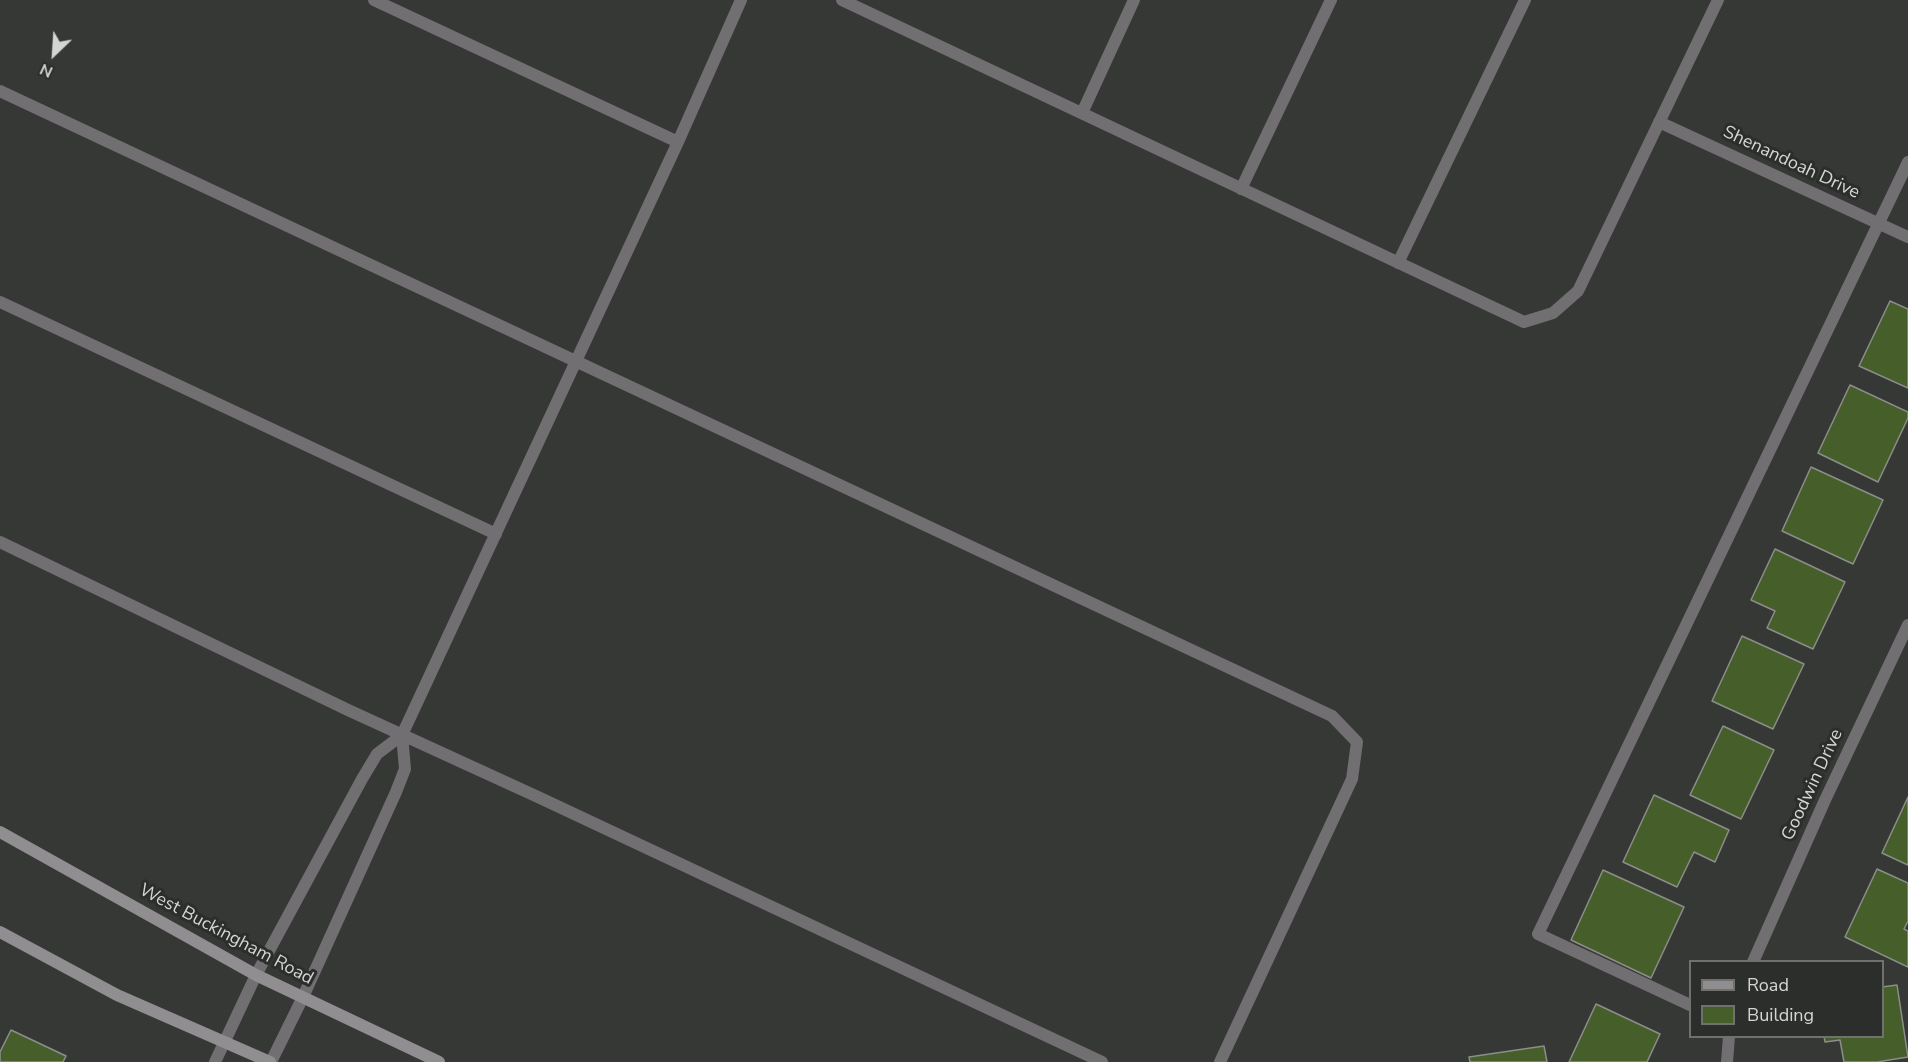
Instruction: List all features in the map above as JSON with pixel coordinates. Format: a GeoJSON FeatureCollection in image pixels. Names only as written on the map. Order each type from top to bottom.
{"type":"FeatureCollection","features":[{"type":"Feature","properties":{"kind":"main road","name":"West Buckingham Road"},"geometry":{"type":"LineString","coordinates":[[0,832],[256,975],[439,1062]]}},
{"type":"Feature","properties":{"kind":"main road"},"geometry":{"type":"LineString","coordinates":[[0,932],[117,995],[271,1062]]}},
{"type":"Feature","properties":{"kind":"street"},"geometry":{"type":"LineString","coordinates":[[374,0],[678,142]]}},
{"type":"Feature","properties":{"kind":"street"},"geometry":{"type":"LineString","coordinates":[[215,1062],[256,975],[362,779],[377,754],[402,735],[678,142],[741,0]]}},
{"type":"Feature","properties":{"kind":"street"},"geometry":{"type":"LineString","coordinates":[[843,0],[1524,322],[1553,313],[1578,291],[1718,0]]}},
{"type":"Feature","properties":{"kind":"street"},"geometry":{"type":"LineString","coordinates":[[1082,113],[1134,0]]}},
{"type":"Feature","properties":{"kind":"street"},"geometry":{"type":"LineString","coordinates":[[1241,189],[1330,0]]}},
{"type":"Feature","properties":{"kind":"street"},"geometry":{"type":"LineString","coordinates":[[1398,263],[1525,0]]}},
{"type":"Feature","properties":{"kind":"street"},"geometry":{"type":"LineString","coordinates":[[0,91],[1332,716],[1357,742],[1352,779],[1220,1062]]}},
{"type":"Feature","properties":{"kind":"street","name":"Shenandoah Drive"},"geometry":{"type":"LineString","coordinates":[[1659,122],[1908,237]]}},
{"type":"Feature","properties":{"kind":"street"},"geometry":{"type":"LineString","coordinates":[[1689,1005],[1538,934],[1908,162]]}},
{"type":"Feature","properties":{"kind":"street"},"geometry":{"type":"LineString","coordinates":[[0,302],[495,534]]}},
{"type":"Feature","properties":{"kind":"street"},"geometry":{"type":"LineString","coordinates":[[0,542],[402,735],[1102,1062]]}},
{"type":"Feature","properties":{"kind":"street","name":"Goodwin Drive"},"geometry":{"type":"LineString","coordinates":[[1754,960],[1825,800],[1908,625]]}},
{"type":"Feature","properties":{"kind":"street"},"geometry":{"type":"LineString","coordinates":[[271,1062],[396,792],[405,769],[402,735]]}},
{"type":"Feature","properties":{"kind":"street"},"geometry":{"type":"LineString","coordinates":[[1727,1062],[1729,1038]]}},
{"type":"Feature","properties":{"kind":"building"},"geometry":{"type":"Polygon","coordinates":[[[1890,301],[1908,309],[1908,388],[1859,366],[1890,301]]]}},
{"type":"Feature","properties":{"kind":"building"},"geometry":{"type":"Polygon","coordinates":[[[1850,385],[1908,412],[1908,418],[1878,482],[1818,453],[1850,385]]]}},
{"type":"Feature","properties":{"kind":"building"},"geometry":{"type":"Polygon","coordinates":[[[1811,467],[1883,500],[1853,564],[1782,531],[1811,467]]]}},
{"type":"Feature","properties":{"kind":"building"},"geometry":{"type":"Polygon","coordinates":[[[1775,549],[1845,582],[1813,649],[1767,628],[1775,611],[1751,600],[1775,549]]]}},
{"type":"Feature","properties":{"kind":"building"},"geometry":{"type":"Polygon","coordinates":[[[1742,636],[1804,664],[1773,729],[1712,701],[1742,636]]]}},
{"type":"Feature","properties":{"kind":"building"},"geometry":{"type":"Polygon","coordinates":[[[1723,726],[1774,750],[1741,819],[1690,795],[1723,726]]]}},
{"type":"Feature","properties":{"kind":"building"},"geometry":{"type":"Polygon","coordinates":[[[1654,795],[1729,830],[1715,862],[1694,852],[1677,887],[1623,862],[1654,795]]]}},
{"type":"Feature","properties":{"kind":"building"},"geometry":{"type":"Polygon","coordinates":[[[1908,797],[1908,865],[1882,853],[1908,797]]]}},
{"type":"Feature","properties":{"kind":"building"},"geometry":{"type":"Polygon","coordinates":[[[1877,869],[1908,883],[1908,921],[1904,929],[1908,931],[1908,967],[1845,937],[1877,869]]]}},
{"type":"Feature","properties":{"kind":"building"},"geometry":{"type":"Polygon","coordinates":[[[1603,870],[1684,907],[1651,978],[1571,940],[1603,870]]]}},
{"type":"Feature","properties":{"kind":"building"},"geometry":{"type":"Polygon","coordinates":[[[1897,985],[1908,1057],[1877,1062],[1844,1062],[1840,1040],[1825,1042],[1824,1038],[1884,1038],[1884,987],[1897,985]]]}},
{"type":"Feature","properties":{"kind":"building"},"geometry":{"type":"Polygon","coordinates":[[[1596,1004],[1660,1034],[1647,1062],[1569,1062],[1596,1004]]]}},
{"type":"Feature","properties":{"kind":"building"},"geometry":{"type":"Polygon","coordinates":[[[11,1030],[66,1056],[63,1062],[0,1062],[0,1052],[11,1030]]]}},
{"type":"Feature","properties":{"kind":"building"},"geometry":{"type":"Polygon","coordinates":[[[1544,1046],[1547,1062],[1470,1062],[1469,1057],[1544,1046]]]}}]}
